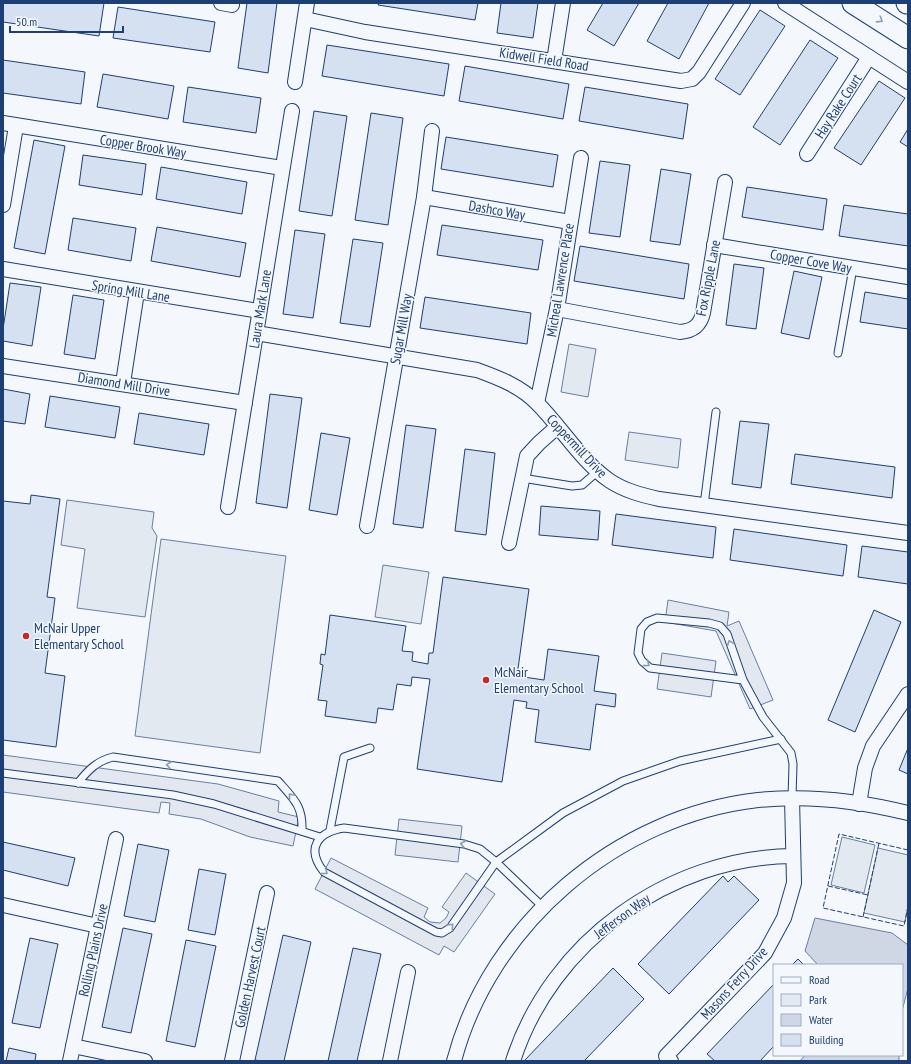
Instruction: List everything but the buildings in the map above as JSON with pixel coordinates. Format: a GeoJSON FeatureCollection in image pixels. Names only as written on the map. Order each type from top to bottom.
{"type":"FeatureCollection","features":[{"type":"Feature","properties":{"kind":"main road"},"geometry":{"type":"LineString","coordinates":[[853,3],[908,38]]}},
{"type":"Feature","properties":{"kind":"street"},"geometry":{"type":"LineString","coordinates":[[295,82],[307,3]]}},
{"type":"Feature","properties":{"kind":"street"},"geometry":{"type":"LineString","coordinates":[[554,61],[563,3]]}},
{"type":"Feature","properties":{"kind":"street","name":"Kidwell Field Road"},"geometry":{"type":"LineString","coordinates":[[304,19],[365,32],[681,81],[692,80],[699,72],[743,3]]}},
{"type":"Feature","properties":{"kind":"street"},"geometry":{"type":"LineString","coordinates":[[785,3],[908,82]]}},
{"type":"Feature","properties":{"kind":"street","name":"Hay Rake Court"},"geometry":{"type":"LineString","coordinates":[[807,154],[869,57]]}},
{"type":"Feature","properties":{"kind":"street","name":"Laura Mark Lane"},"geometry":{"type":"LineString","coordinates":[[228,507],[292,111]]}},
{"type":"Feature","properties":{"kind":"street"},"geometry":{"type":"LineString","coordinates":[[3,205],[10,124]]}},
{"type":"Feature","properties":{"kind":"street","name":"Copper Brook Way"},"geometry":{"type":"LineString","coordinates":[[10,124],[282,168]]}},
{"type":"Feature","properties":{"kind":"street","name":"Sugar Mill Way"},"geometry":{"type":"LineString","coordinates":[[367,526],[424,197],[432,131]]}},
{"type":"Feature","properties":{"kind":"street","name":"Micheal Lawrence Place"},"geometry":{"type":"LineString","coordinates":[[537,403],[557,309],[581,158]]}},
{"type":"Feature","properties":{"kind":"street","name":"Fox Ripple Lane"},"geometry":{"type":"LineString","coordinates":[[557,309],[680,332],[688,331],[696,327],[702,317],[724,182]]}},
{"type":"Feature","properties":{"kind":"street","name":"Dashco Way"},"geometry":{"type":"LineString","coordinates":[[424,197],[570,222]]}},
{"type":"Feature","properties":{"kind":"street","name":"Copper Cove Way"},"geometry":{"type":"LineString","coordinates":[[714,244],[908,277]]}},
{"type":"Feature","properties":{"kind":"street","name":"Spring Mill Lane"},"geometry":{"type":"LineString","coordinates":[[3,269],[259,311]]}},
{"type":"Feature","properties":{"kind":"street"},"geometry":{"type":"LineString","coordinates":[[123,383],[137,292]]}},
{"type":"Feature","properties":{"kind":"street","name":"Coppermill Drive"},"geometry":{"type":"LineString","coordinates":[[256,333],[477,370],[509,382],[537,403],[598,472],[625,490],[659,499],[908,533]]}},
{"type":"Feature","properties":{"kind":"street","name":"Diamond Mill Drive"},"geometry":{"type":"LineString","coordinates":[[3,366],[123,383],[245,403]]}},
{"type":"Feature","properties":{"kind":"street"},"geometry":{"type":"LineString","coordinates":[[509,543],[527,456],[539,442],[557,427]]}},
{"type":"Feature","properties":{"kind":"street"},"geometry":{"type":"LineString","coordinates":[[859,804],[865,768],[873,746],[908,694]]}},
{"type":"Feature","properties":{"kind":"street"},"geometry":{"type":"LineString","coordinates":[[454,1061],[473,1008],[509,947],[543,907],[569,883],[612,852],[674,822],[723,808],[756,801],[792,798],[859,804],[908,813]]}},
{"type":"Feature","properties":{"kind":"street","name":"Masons Ferry Drive"},"geometry":{"type":"LineString","coordinates":[[671,1061],[666,1056],[765,953],[784,918],[794,882],[792,798]]}},
{"type":"Feature","properties":{"kind":"street","name":"Rolling Plains Drive"},"geometry":{"type":"LineString","coordinates":[[70,1061],[116,839]]}},
{"type":"Feature","properties":{"kind":"street","name":"Jefferson Way"},"geometry":{"type":"LineString","coordinates":[[513,1061],[529,1020],[551,985],[586,943],[619,915],[662,887],[706,869],[766,857],[793,856]]}},
{"type":"Feature","properties":{"kind":"street","name":"Golden Harvest Court"},"geometry":{"type":"LineString","coordinates":[[232,1061],[267,893]]}},
{"type":"Feature","properties":{"kind":"street"},"geometry":{"type":"LineString","coordinates":[[3,905],[98,926]]}},
{"type":"Feature","properties":{"kind":"street"},"geometry":{"type":"LineString","coordinates":[[390,1061],[408,972]]}},
{"type":"Feature","properties":{"kind":"street"},"geometry":{"type":"LineString","coordinates":[[73,1046],[145,1061]]}},
{"type":"Feature","properties":{"kind":"lane"},"geometry":{"type":"LineString","coordinates":[[838,353],[853,268]]}},
{"type":"Feature","properties":{"kind":"lane"},"geometry":{"type":"LineString","coordinates":[[704,505],[716,412]]}},
{"type":"Feature","properties":{"kind":"lane"},"geometry":{"type":"LineString","coordinates":[[522,478],[572,486],[582,485],[598,472]]}},
{"type":"Feature","properties":{"kind":"lane"},"geometry":{"type":"LineString","coordinates":[[743,680],[650,668],[642,661],[638,652],[641,629],[646,622],[657,618],[709,623],[720,626],[727,634],[743,680],[763,717],[790,753],[793,764],[792,798]]}},
{"type":"Feature","properties":{"kind":"lane"},"geometry":{"type":"LineString","coordinates":[[543,907],[496,862],[480,849],[464,844],[344,828],[330,830],[320,837],[315,848],[316,862],[324,872],[436,932],[442,933],[450,928],[496,862],[563,813],[623,781],[680,761],[780,739]]}},
{"type":"Feature","properties":{"kind":"lane"},"geometry":{"type":"LineString","coordinates":[[330,830],[344,757],[370,748]]}},
{"type":"Feature","properties":{"kind":"lane"},"geometry":{"type":"LineString","coordinates":[[78,783],[91,767],[104,759],[113,757],[278,781],[296,802],[302,816],[302,832]]}},
{"type":"Feature","properties":{"kind":"lane"},"geometry":{"type":"LineString","coordinates":[[3,772],[173,796],[214,804],[320,837]]}},
{"type":"Feature","properties":{"kind":"green space"},"geometry":{"type":"Polygon","coordinates":[[[569,344],[596,349],[588,397],[561,392],[569,344]]]}},
{"type":"Feature","properties":{"kind":"green space"},"geometry":{"type":"Polygon","coordinates":[[[629,432],[681,439],[678,468],[625,460],[629,432]]]}},
{"type":"Feature","properties":{"kind":"green space"},"geometry":{"type":"Polygon","coordinates":[[[67,500],[154,512],[152,528],[157,536],[145,617],[77,608],[85,549],[61,545],[67,500]]]}},
{"type":"Feature","properties":{"kind":"green space"},"geometry":{"type":"Polygon","coordinates":[[[161,539],[286,556],[260,753],[135,736],[161,539]]]}},
{"type":"Feature","properties":{"kind":"green space"},"geometry":{"type":"Polygon","coordinates":[[[383,565],[429,572],[421,624],[375,617],[383,565]]]}},
{"type":"Feature","properties":{"kind":"green space"},"geometry":{"type":"Polygon","coordinates":[[[842,837],[875,845],[864,893],[831,885],[842,837]]]}},
{"type":"Feature","properties":{"kind":"green space"},"geometry":{"type":"Polygon","coordinates":[[[878,848],[908,855],[908,906],[905,922],[864,913],[878,848]]]}},
{"type":"Feature","properties":{"kind":"shaded area"},"geometry":{"type":"Polygon","coordinates":[[[668,600],[729,612],[727,626],[739,621],[773,700],[750,709],[716,631],[665,622],[668,600]]]}},
{"type":"Feature","properties":{"kind":"shaded area"},"geometry":{"type":"Polygon","coordinates":[[[662,653],[716,661],[711,697],[657,689],[662,653]]]}},
{"type":"Feature","properties":{"kind":"shaded area"},"geometry":{"type":"Polygon","coordinates":[[[3,755],[218,784],[279,801],[278,812],[299,817],[293,846],[250,837],[201,819],[169,814],[170,803],[161,802],[159,813],[3,792],[3,755]]]}},
{"type":"Feature","properties":{"kind":"shaded area"},"geometry":{"type":"Polygon","coordinates":[[[399,819],[462,826],[458,862],[395,855],[399,819]]]}},
{"type":"Feature","properties":{"kind":"shaded area"},"geometry":{"type":"Polygon","coordinates":[[[331,858],[428,908],[424,917],[430,922],[440,923],[446,918],[449,912],[442,907],[466,873],[495,894],[454,952],[444,946],[439,955],[315,889],[331,858]]]}},
{"type":"Feature","properties":{"kind":"water"},"geometry":{"type":"Polygon","coordinates":[[[815,918],[892,933],[908,945],[908,988],[903,1007],[903,964],[817,964],[805,951],[815,918]]]}},
{"type":"Feature","properties":{"kind":"water"},"geometry":{"type":"Polygon","coordinates":[[[804,1056],[899,1056],[899,1061],[800,1061],[804,1056]]]}},
{"type":"Feature","properties":{"kind":"fence"},"geometry":{"type":"LineString","coordinates":[[908,850],[839,834],[823,908],[904,926],[908,906]]}},
{"type":"Feature","properties":{"kind":"fence"},"geometry":{"type":"LineString","coordinates":[[863,917],[879,843]]}},
{"type":"Feature","properties":{"kind":"fence"},"geometry":{"type":"LineString","coordinates":[[828,886],[868,895]]}},
{"type":"Feature","properties":{"kind":"place","name":"McNair Upper Elementary School"},"geometry":{"type":"Point","coordinates":[26,636]}},
{"type":"Feature","properties":{"kind":"place","name":"McNair Elementary School"},"geometry":{"type":"Point","coordinates":[486,680]}}]}
